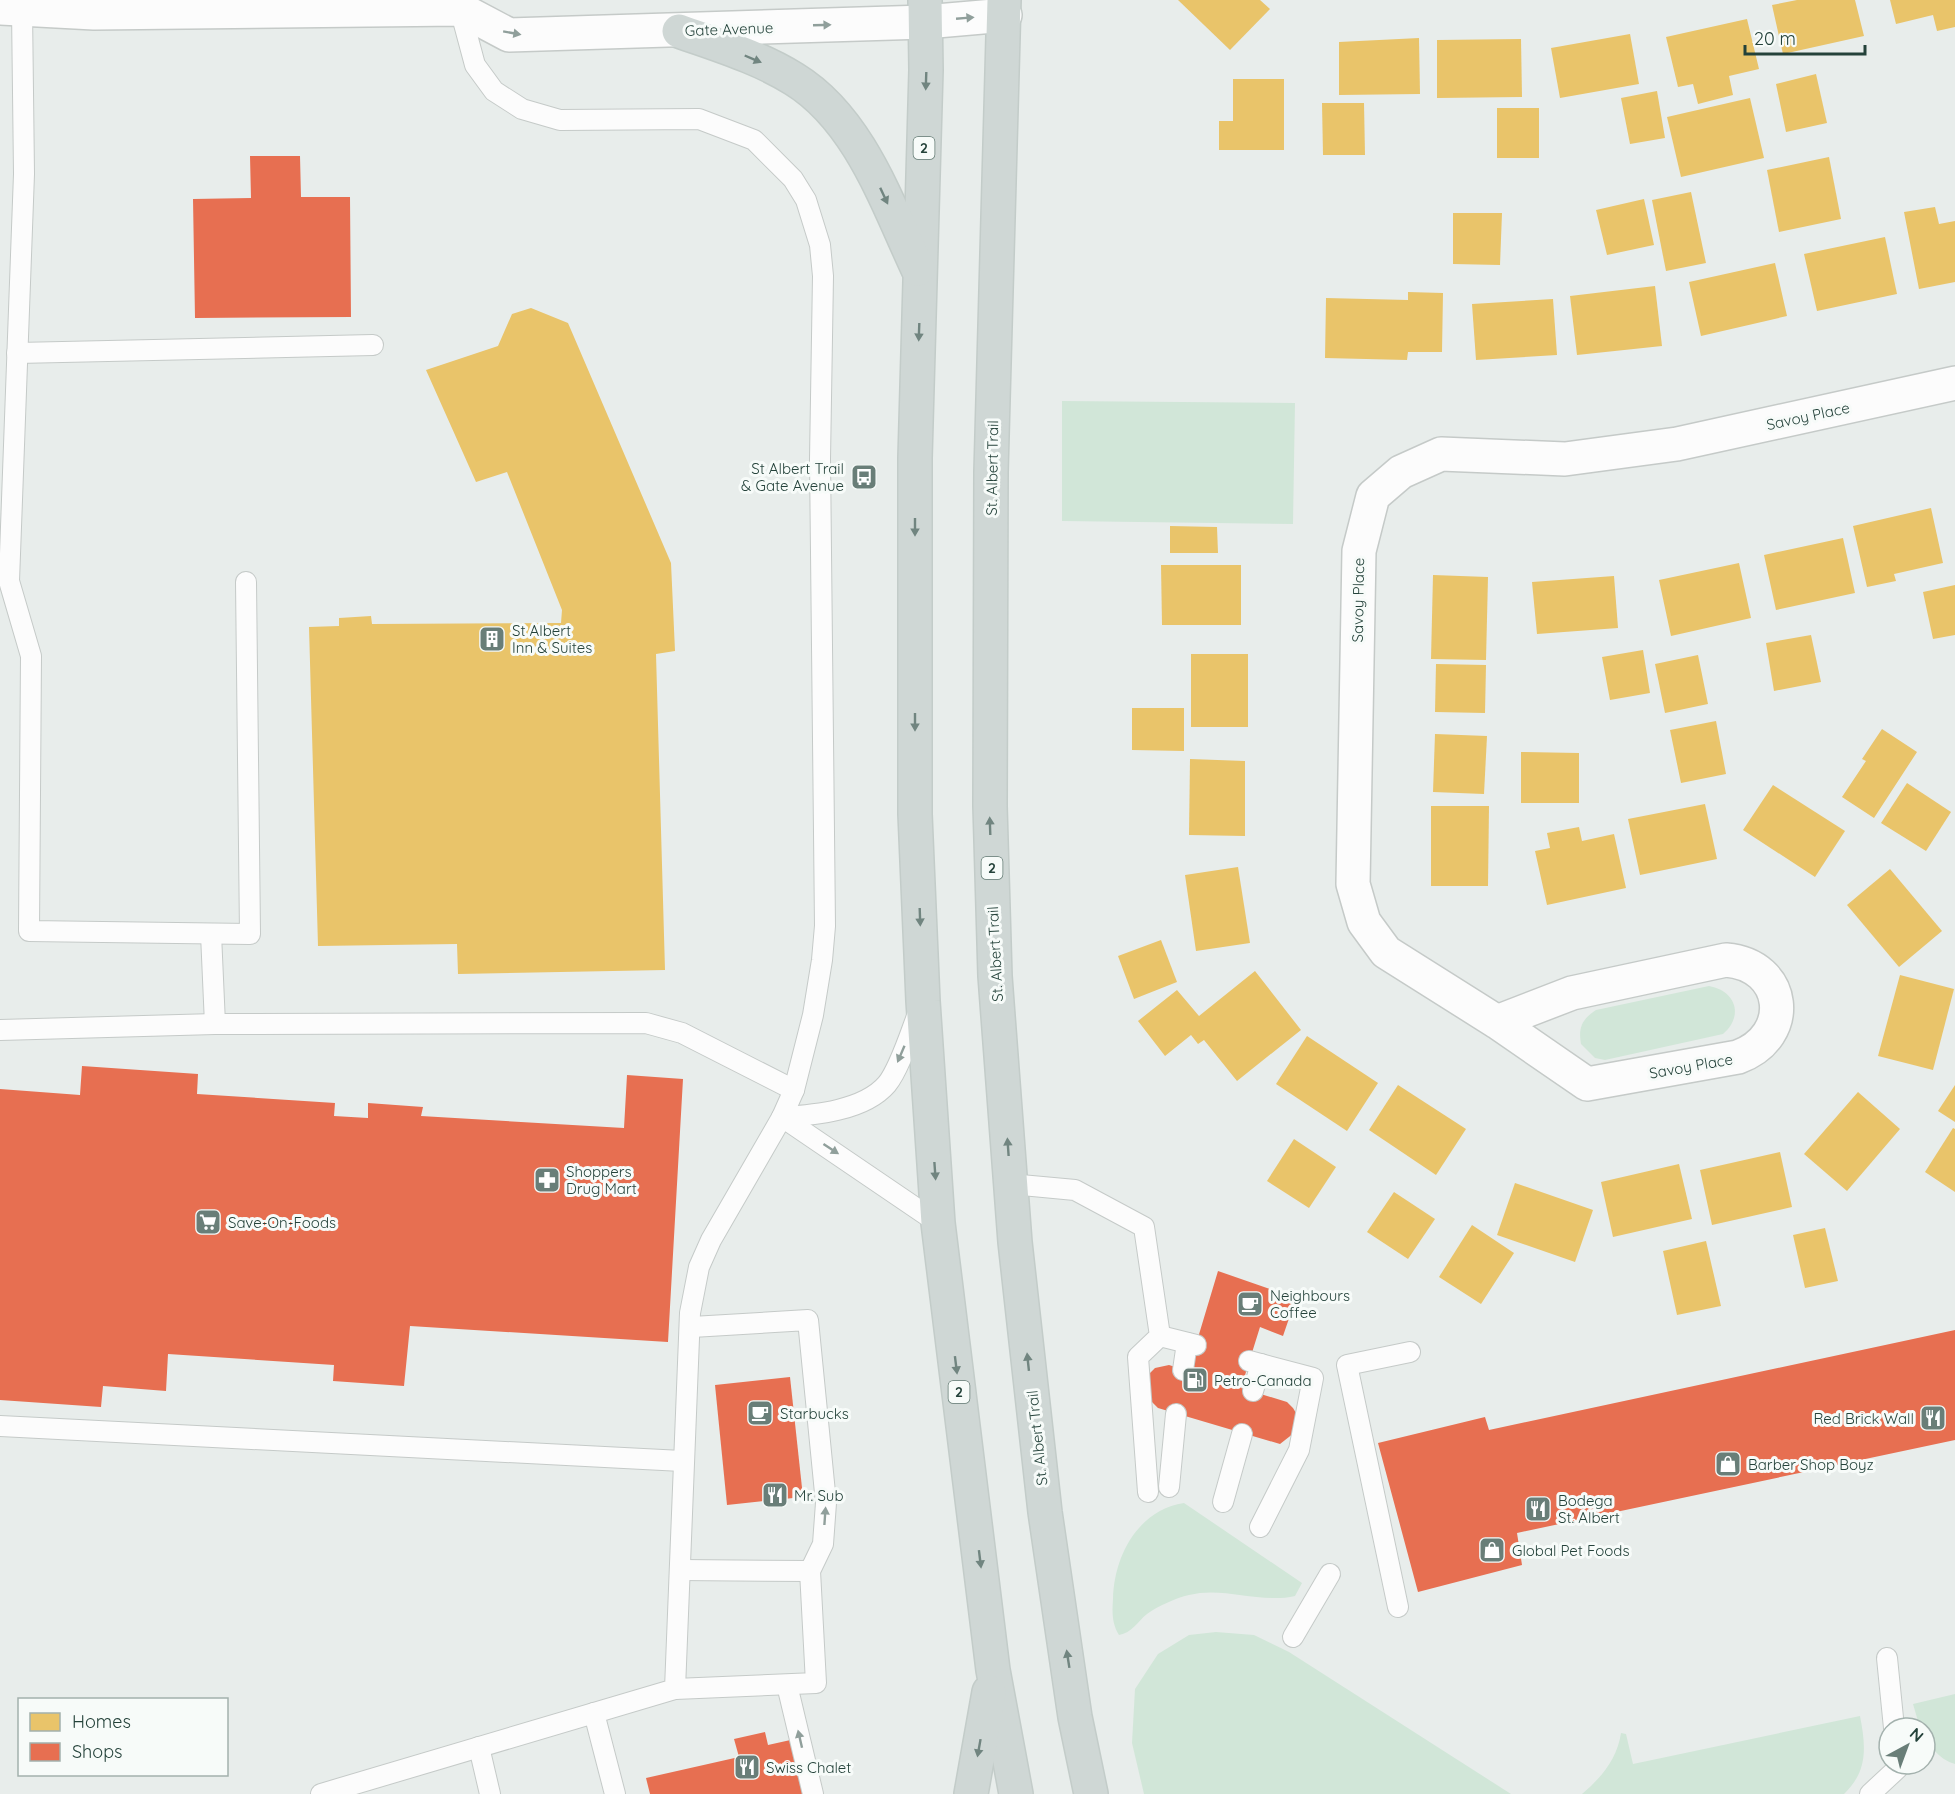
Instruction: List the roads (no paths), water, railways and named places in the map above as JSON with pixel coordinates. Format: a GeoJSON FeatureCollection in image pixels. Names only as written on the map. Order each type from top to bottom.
{"type":"FeatureCollection","features":[{"type":"Feature","properties":{"kind":"main road","name":"St. Albert Trail"},"geometry":{"type":"LineString","coordinates":[[1005,7],[991,472],[990,806],[996,976],[1010,1184],[1045,1512],[1075,1717],[1091,1794]]}},
{"type":"Feature","properties":{"kind":"main road","name":"2"},"geometry":{"type":"LineString","coordinates":[[925,11],[926,70],[915,458],[915,814],[923,1000],[938,1223],[993,1670],[1016,1794]]}},
{"type":"Feature","properties":{"kind":"main road"},"geometry":{"type":"LineString","coordinates":[[679,30],[771,66],[796,80],[824,103],[848,130],[872,170],[920,274]]}},
{"type":"Feature","properties":{"kind":"main road"},"geometry":{"type":"LineString","coordinates":[[971,1794],[993,1670]]}},
{"type":"Feature","properties":{"kind":"main road"},"geometry":{"type":"LineString","coordinates":[[1075,1717],[1112,1794]]}},
{"type":"Feature","properties":{"kind":"street","name":"Gate Avenue"},"geometry":{"type":"LineString","coordinates":[[11,9],[94,13],[467,4],[509,35],[679,30],[1005,7]]}},
{"type":"Feature","properties":{"kind":"street","name":"Savoy Place"},"geometry":{"type":"LineString","coordinates":[[1497,1022],[1572,993],[1726,960],[1741,962],[1754,968],[1773,990],[1777,1004],[1772,1032],[1752,1052],[1738,1058],[1587,1084],[1497,1022],[1386,952],[1374,938],[1357,903],[1353,884],[1359,550],[1373,496],[1401,472],[1441,454],[1565,459],[1666,446],[1955,383]]}},
{"type":"Feature","properties":{"kind":"lane"},"geometry":{"type":"LineString","coordinates":[[467,4],[475,66],[505,100],[522,109],[560,120],[699,119],[754,140],[779,164],[797,186],[813,219],[820,245],[823,276],[820,459],[825,926],[813,1015],[794,1090],[782,1117],[711,1240],[699,1267],[690,1313],[692,1327],[682,1461],[675,1689]]}},
{"type":"Feature","properties":{"kind":"lane"},"geometry":{"type":"LineString","coordinates":[[11,9],[24,174],[9,581],[31,656],[29,930],[250,934],[246,582]]}},
{"type":"Feature","properties":{"kind":"lane"},"geometry":{"type":"LineString","coordinates":[[18,353],[373,345]]}},
{"type":"Feature","properties":{"kind":"lane"},"geometry":{"type":"LineString","coordinates":[[211,934],[215,1024]]}},
{"type":"Feature","properties":{"kind":"lane"},"geometry":{"type":"LineString","coordinates":[[782,1117],[823,1114],[843,1108],[866,1099],[887,1084],[923,1000]]}},
{"type":"Feature","properties":{"kind":"lane"},"geometry":{"type":"LineString","coordinates":[[0,1030],[215,1024],[646,1023],[682,1033],[794,1090]]}},
{"type":"Feature","properties":{"kind":"lane"},"geometry":{"type":"LineString","coordinates":[[782,1117],[938,1223]]}},
{"type":"Feature","properties":{"kind":"lane"},"geometry":{"type":"LineString","coordinates":[[1010,1184],[1075,1190],[1144,1227],[1160,1336]]}},
{"type":"Feature","properties":{"kind":"lane"},"geometry":{"type":"LineString","coordinates":[[321,1794],[675,1689],[816,1683],[810,1571],[823,1544],[826,1503],[808,1320],[692,1327]]}},
{"type":"Feature","properties":{"kind":"lane"},"geometry":{"type":"LineString","coordinates":[[1160,1336],[1192,1344],[1183,1370]]}},
{"type":"Feature","properties":{"kind":"lane"},"geometry":{"type":"LineString","coordinates":[[1148,1492],[1138,1357],[1160,1336]]}},
{"type":"Feature","properties":{"kind":"lane"},"geometry":{"type":"LineString","coordinates":[[1398,1606],[1347,1365],[1410,1352]]}},
{"type":"Feature","properties":{"kind":"lane"},"geometry":{"type":"LineString","coordinates":[[1253,1392],[1255,1362],[1313,1378],[1299,1450],[1260,1527]]}},
{"type":"Feature","properties":{"kind":"lane"},"geometry":{"type":"LineString","coordinates":[[1169,1487],[1176,1414]]}},
{"type":"Feature","properties":{"kind":"lane"},"geometry":{"type":"LineString","coordinates":[[0,1426],[682,1461]]}},
{"type":"Feature","properties":{"kind":"lane"},"geometry":{"type":"LineString","coordinates":[[1223,1502],[1242,1434]]}},
{"type":"Feature","properties":{"kind":"lane"},"geometry":{"type":"LineString","coordinates":[[680,1570],[810,1571]]}},
{"type":"Feature","properties":{"kind":"lane"},"geometry":{"type":"LineString","coordinates":[[1293,1637],[1330,1574]]}},
{"type":"Feature","properties":{"kind":"lane"},"geometry":{"type":"LineString","coordinates":[[1887,1658],[1893,1716]]}},
{"type":"Feature","properties":{"kind":"lane"},"geometry":{"type":"LineString","coordinates":[[787,1685],[813,1794]]}},
{"type":"Feature","properties":{"kind":"lane"},"geometry":{"type":"LineString","coordinates":[[594,1713],[615,1794]]}},
{"type":"Feature","properties":{"kind":"lane"},"geometry":{"type":"LineString","coordinates":[[479,1747],[490,1794]]}},
{"type":"Feature","properties":{"kind":"lane"},"geometry":{"type":"LineString","coordinates":[[1870,1794],[1889,1776]]}},
{"type":"Feature","properties":{"kind":"place","name":"St Albert Trail & Gate Avenue"},"geometry":{"type":"Point","coordinates":[864,477]}},
{"type":"Feature","properties":{"kind":"place","name":"St Albert Inn & Suites"},"geometry":{"type":"Point","coordinates":[492,639]}},
{"type":"Feature","properties":{"kind":"place","name":"Shoppers Drug Mart"},"geometry":{"type":"Point","coordinates":[547,1180]}},
{"type":"Feature","properties":{"kind":"place","name":"Save-On-Foods"},"geometry":{"type":"Point","coordinates":[208,1222]}},
{"type":"Feature","properties":{"kind":"place","name":"Neighbours Coffee"},"geometry":{"type":"Point","coordinates":[1250,1304]}},
{"type":"Feature","properties":{"kind":"place","name":"Petro-Canada"},"geometry":{"type":"Point","coordinates":[1195,1380]}},
{"type":"Feature","properties":{"kind":"place","name":"Starbucks"},"geometry":{"type":"Point","coordinates":[760,1413]}},
{"type":"Feature","properties":{"kind":"place","name":"Red Brick Wall"},"geometry":{"type":"Point","coordinates":[1933,1418]}},
{"type":"Feature","properties":{"kind":"place","name":"Barber Shop Boyz"},"geometry":{"type":"Point","coordinates":[1728,1464]}},
{"type":"Feature","properties":{"kind":"place","name":"Mr. Sub"},"geometry":{"type":"Point","coordinates":[775,1495]}},
{"type":"Feature","properties":{"kind":"place","name":"Bodega St. Albert"},"geometry":{"type":"Point","coordinates":[1538,1509]}},
{"type":"Feature","properties":{"kind":"place","name":"Global Pet Foods"},"geometry":{"type":"Point","coordinates":[1492,1550]}},
{"type":"Feature","properties":{"kind":"place","name":"Swiss Chalet"},"geometry":{"type":"Point","coordinates":[747,1767]}}]}
